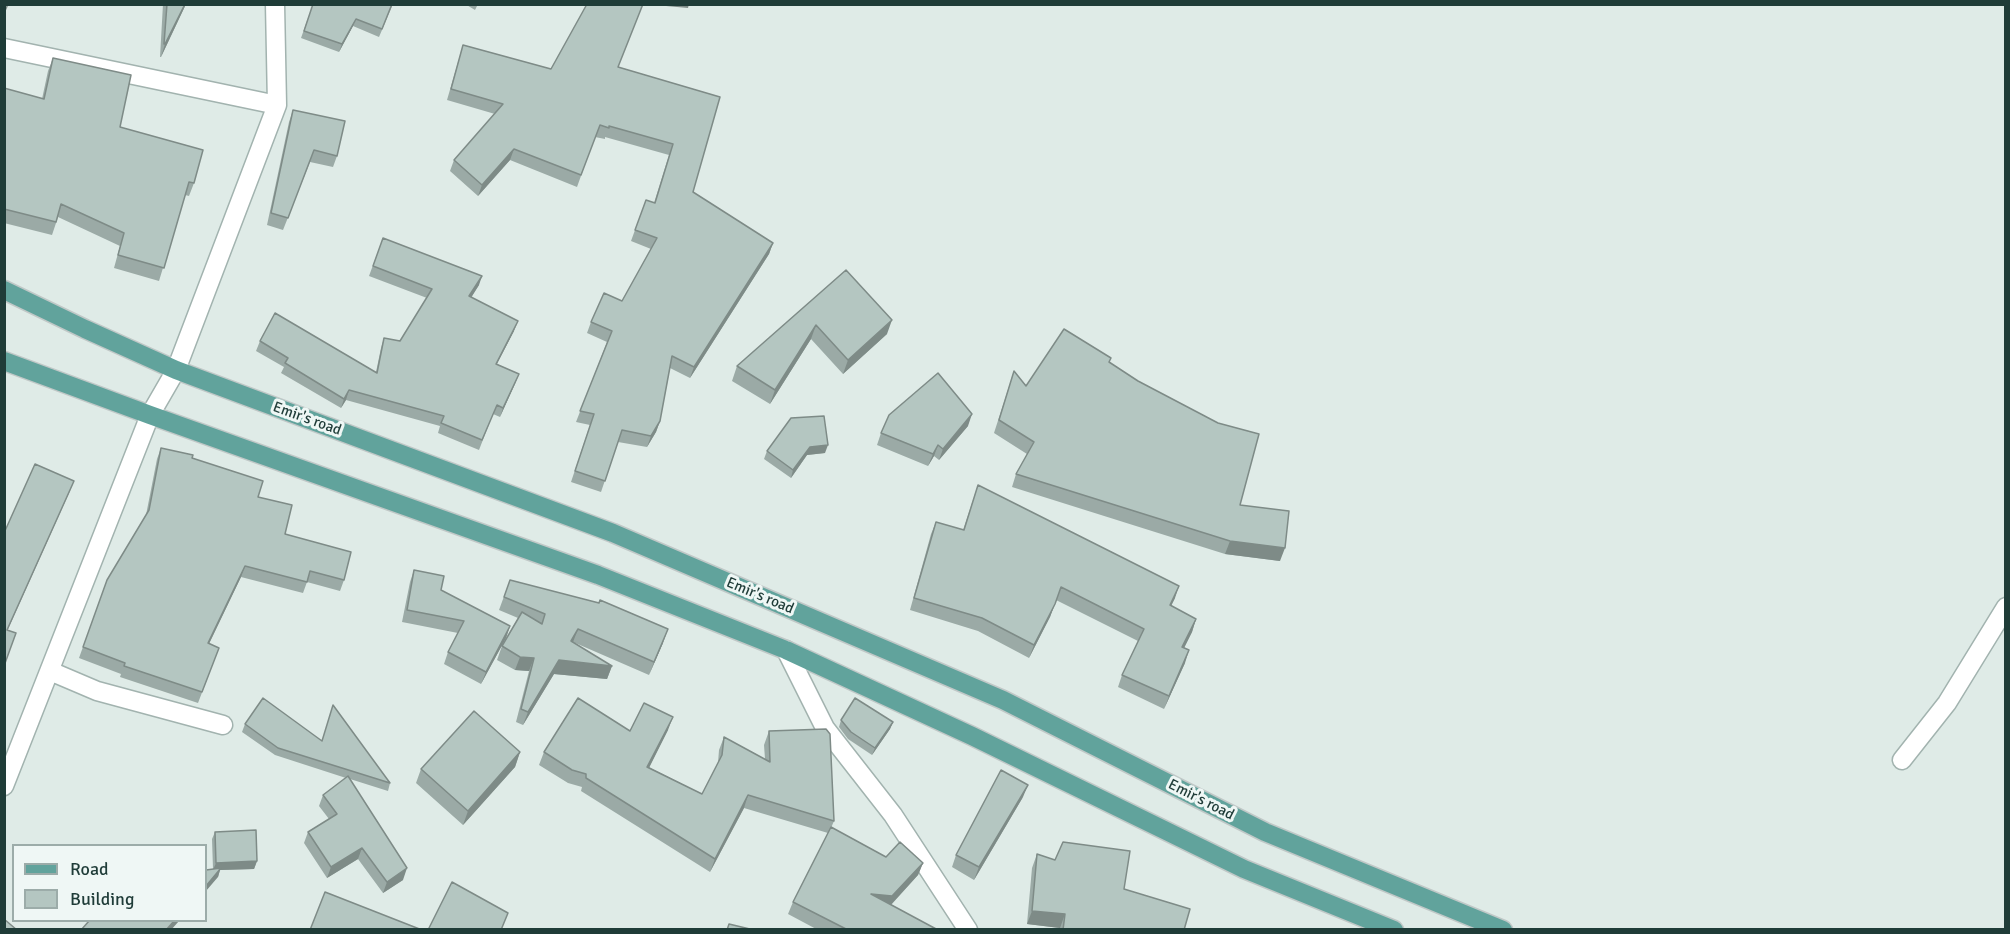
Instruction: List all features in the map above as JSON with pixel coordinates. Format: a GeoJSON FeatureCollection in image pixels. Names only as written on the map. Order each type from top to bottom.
{"type":"FeatureCollection","features":[{"type":"Feature","properties":{"kind":"main road","name":"Emir's road"},"geometry":{"type":"LineString","coordinates":[[4,290],[176,370],[613,533],[1003,700],[1265,832],[1503,930]]}},
{"type":"Feature","properties":{"kind":"main road"},"geometry":{"type":"LineString","coordinates":[[4,361],[598,575],[786,650],[972,736],[1244,869],[1394,930]]}},
{"type":"Feature","properties":{"kind":"street"},"geometry":{"type":"LineString","coordinates":[[4,786],[12,746],[50,671],[150,415],[176,370],[277,105],[275,4]]}},
{"type":"Feature","properties":{"kind":"street"},"geometry":{"type":"LineString","coordinates":[[4,48],[277,105]]}},
{"type":"Feature","properties":{"kind":"street"},"geometry":{"type":"LineString","coordinates":[[1902,760],[1947,703],[2006,607]]}},
{"type":"Feature","properties":{"kind":"street"},"geometry":{"type":"LineString","coordinates":[[786,650],[825,728],[893,814],[968,930]]}},
{"type":"Feature","properties":{"kind":"street"},"geometry":{"type":"LineString","coordinates":[[50,671],[97,691],[223,725]]}},
{"type":"Feature","properties":{"kind":"building"},"geometry":{"type":"Polygon","coordinates":[[[167,4],[185,4],[164,44],[167,4]]]}},
{"type":"Feature","properties":{"kind":"building"},"geometry":{"type":"Polygon","coordinates":[[[313,4],[392,4],[382,29],[356,19],[342,44],[304,31],[313,4]]]}},
{"type":"Feature","properties":{"kind":"building"},"geometry":{"type":"Polygon","coordinates":[[[587,4],[643,4],[618,67],[720,97],[693,192],[773,243],[694,367],[672,356],[660,421],[651,436],[622,430],[605,481],[575,471],[594,414],[580,411],[612,331],[591,322],[604,293],[622,301],[657,238],[635,230],[646,200],[655,203],[673,144],[600,125],[581,175],[514,149],[482,185],[454,160],[503,104],[451,89],[463,45],[551,69],[587,4]]]}},
{"type":"Feature","properties":{"kind":"building"},"geometry":{"type":"Polygon","coordinates":[[[53,58],[131,75],[120,127],[203,150],[194,183],[189,182],[164,268],[118,255],[124,233],[61,204],[56,222],[4,209],[4,88],[44,99],[53,58]]]}},
{"type":"Feature","properties":{"kind":"building"},"geometry":{"type":"Polygon","coordinates":[[[293,110],[345,121],[337,156],[314,150],[288,218],[271,213],[293,110]]]}},
{"type":"Feature","properties":{"kind":"building"},"geometry":{"type":"Polygon","coordinates":[[[383,238],[482,276],[469,296],[518,321],[496,364],[519,374],[503,408],[497,405],[482,440],[441,423],[444,416],[349,390],[344,399],[285,363],[288,358],[260,341],[275,313],[377,373],[384,338],[400,341],[432,289],[373,266],[383,238]]]}},
{"type":"Feature","properties":{"kind":"building"},"geometry":{"type":"Polygon","coordinates":[[[846,270],[892,320],[848,360],[816,325],[775,390],[737,366],[846,270]]]}},
{"type":"Feature","properties":{"kind":"building"},"geometry":{"type":"Polygon","coordinates":[[[1064,329],[1111,358],[1109,362],[1138,381],[1218,423],[1259,434],[1240,505],[1289,511],[1285,548],[1230,541],[1016,474],[1034,442],[999,420],[1014,371],[1026,386],[1064,329]]]}},
{"type":"Feature","properties":{"kind":"building"},"geometry":{"type":"Polygon","coordinates":[[[938,373],[972,414],[943,449],[938,445],[933,454],[881,433],[889,415],[938,373]]]}},
{"type":"Feature","properties":{"kind":"building"},"geometry":{"type":"Polygon","coordinates":[[[824,416],[828,445],[810,447],[793,470],[767,451],[791,418],[824,416]]]}},
{"type":"Feature","properties":{"kind":"building"},"geometry":{"type":"Polygon","coordinates":[[[161,448],[193,455],[192,458],[263,481],[258,497],[292,505],[285,534],[351,552],[344,580],[310,571],[307,582],[245,566],[208,643],[219,648],[202,692],[124,666],[125,663],[83,647],[107,580],[149,510],[161,448]]]}},
{"type":"Feature","properties":{"kind":"building"},"geometry":{"type":"Polygon","coordinates":[[[35,464],[74,481],[7,630],[16,633],[4,666],[4,533],[35,464]]]}},
{"type":"Feature","properties":{"kind":"building"},"geometry":{"type":"Polygon","coordinates":[[[978,485],[1179,586],[1170,605],[1196,619],[1182,647],[1189,650],[1169,696],[1122,675],[1144,629],[1061,587],[1034,645],[982,618],[914,598],[936,522],[964,530],[978,485]]]}},
{"type":"Feature","properties":{"kind":"building"},"geometry":{"type":"Polygon","coordinates":[[[414,570],[444,576],[441,590],[510,626],[486,672],[448,652],[464,621],[407,610],[414,570]]]}},
{"type":"Feature","properties":{"kind":"building"},"geometry":{"type":"Polygon","coordinates":[[[510,580],[599,603],[600,600],[668,629],[654,662],[578,629],[571,641],[612,666],[559,660],[528,712],[521,709],[534,658],[520,657],[502,646],[522,612],[542,624],[545,614],[504,597],[510,580]]]}},
{"type":"Feature","properties":{"kind":"building"},"geometry":{"type":"Polygon","coordinates":[[[263,698],[322,741],[333,705],[390,783],[278,748],[245,724],[263,698]]]}},
{"type":"Feature","properties":{"kind":"building"},"geometry":{"type":"Polygon","coordinates":[[[578,698],[630,731],[644,703],[673,717],[647,767],[702,794],[722,755],[724,737],[770,762],[769,731],[826,729],[830,734],[834,821],[748,795],[715,859],[586,778],[586,774],[572,770],[544,752],[578,698]]]}},
{"type":"Feature","properties":{"kind":"building"},"geometry":{"type":"Polygon","coordinates":[[[855,698],[893,722],[875,748],[851,732],[841,720],[855,698]]]}},
{"type":"Feature","properties":{"kind":"building"},"geometry":{"type":"Polygon","coordinates":[[[474,711],[520,752],[468,811],[421,769],[474,711]]]}},
{"type":"Feature","properties":{"kind":"building"},"geometry":{"type":"Polygon","coordinates":[[[1001,770],[1028,785],[979,867],[956,855],[1001,770]]]}},
{"type":"Feature","properties":{"kind":"building"},"geometry":{"type":"Polygon","coordinates":[[[348,776],[407,868],[387,882],[362,848],[331,867],[308,832],[337,814],[323,795],[348,776]]]}},
{"type":"Feature","properties":{"kind":"building"},"geometry":{"type":"Polygon","coordinates":[[[831,827],[886,857],[900,842],[923,863],[892,896],[871,894],[938,930],[848,930],[793,902],[831,827]]]}},
{"type":"Feature","properties":{"kind":"building"},"geometry":{"type":"Polygon","coordinates":[[[256,830],[257,861],[216,863],[215,832],[256,830]]]}},
{"type":"Feature","properties":{"kind":"building"},"geometry":{"type":"Polygon","coordinates":[[[1063,842],[1130,851],[1124,889],[1190,909],[1184,930],[1063,930],[1065,914],[1032,911],[1037,854],[1055,860],[1063,842]]]}},
{"type":"Feature","properties":{"kind":"building"},"geometry":{"type":"Polygon","coordinates":[[[221,868],[207,885],[207,870],[221,868]]]}},
{"type":"Feature","properties":{"kind":"building"},"geometry":{"type":"Polygon","coordinates":[[[452,882],[508,913],[501,930],[428,930],[452,882]]]}},
{"type":"Feature","properties":{"kind":"building"},"geometry":{"type":"Polygon","coordinates":[[[325,892],[422,930],[310,930],[325,892]]]}},
{"type":"Feature","properties":{"kind":"building"},"geometry":{"type":"Polygon","coordinates":[[[4,919],[17,930],[4,930],[4,919]]]}},
{"type":"Feature","properties":{"kind":"building"},"geometry":{"type":"Polygon","coordinates":[[[88,922],[173,922],[166,930],[81,930],[88,922]]]}},
{"type":"Feature","properties":{"kind":"building"},"geometry":{"type":"Polygon","coordinates":[[[729,924],[754,930],[727,930],[729,924]]]}}]}
